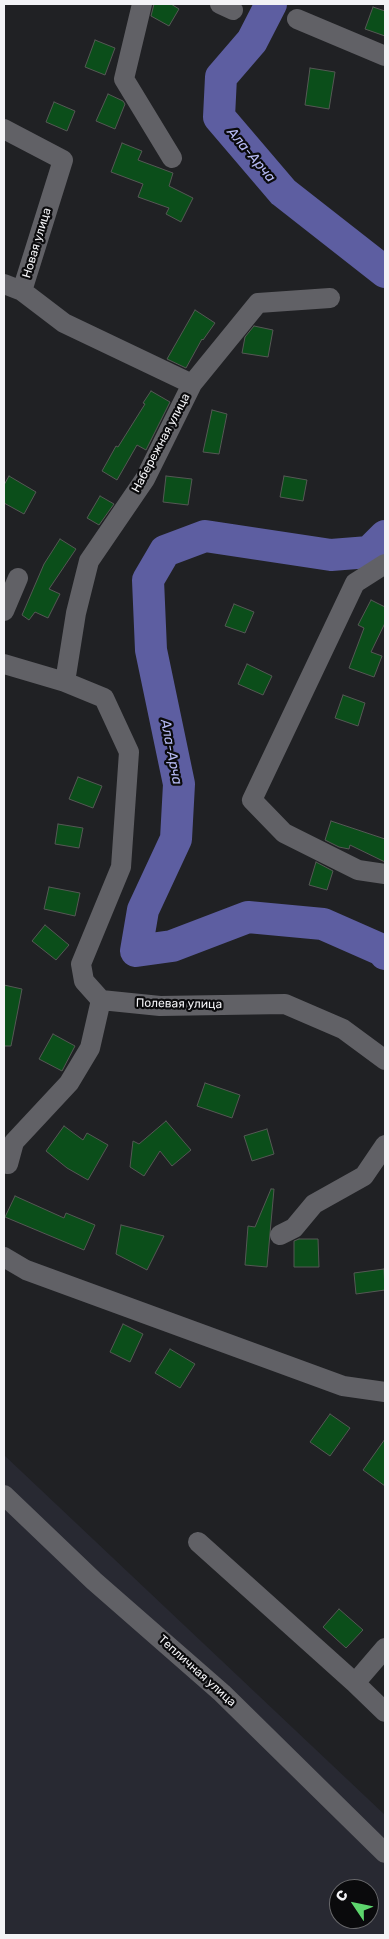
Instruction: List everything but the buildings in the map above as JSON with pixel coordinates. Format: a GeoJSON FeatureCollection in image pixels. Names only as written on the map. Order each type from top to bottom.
{"type":"FeatureCollection","features":[{"type":"Feature","properties":{"kind":"street"},"geometry":{"type":"LineString","coordinates":[[142,4],[124,79],[172,158]]}},
{"type":"Feature","properties":{"kind":"street"},"geometry":{"type":"LineString","coordinates":[[296,20],[385,56]]}},
{"type":"Feature","properties":{"kind":"street","name":"Новая улица"},"geometry":{"type":"LineString","coordinates":[[4,129],[63,160],[13,287],[64,323],[192,384]]}},
{"type":"Feature","properties":{"kind":"street","name":"Набережная улица"},"geometry":{"type":"LineString","coordinates":[[65,682],[76,612],[89,561],[144,479],[192,384],[258,303],[330,298]]}},
{"type":"Feature","properties":{"kind":"street"},"geometry":{"type":"LineString","coordinates":[[385,564],[355,583],[252,800],[284,833],[358,870],[385,874]]}},
{"type":"Feature","properties":{"kind":"street"},"geometry":{"type":"LineString","coordinates":[[4,611],[18,578]]}},
{"type":"Feature","properties":{"kind":"street"},"geometry":{"type":"LineString","coordinates":[[4,664],[65,682],[104,698],[129,752],[121,867],[82,964],[84,981],[101,1000],[90,1048],[69,1083],[14,1142],[8,1164]]}},
{"type":"Feature","properties":{"kind":"street","name":"Полевая улица"},"geometry":{"type":"LineString","coordinates":[[101,1000],[160,1006],[285,1004],[343,1029],[385,1060]]}},
{"type":"Feature","properties":{"kind":"street"},"geometry":{"type":"LineString","coordinates":[[280,1235],[294,1228],[314,1204],[364,1176],[385,1145]]}},
{"type":"Feature","properties":{"kind":"street"},"geometry":{"type":"LineString","coordinates":[[4,1257],[26,1270],[343,1386],[385,1392]]}},
{"type":"Feature","properties":{"kind":"street","name":"Тепличная улица"},"geometry":{"type":"LineString","coordinates":[[4,1494],[94,1581],[222,1693],[385,1853]]}},
{"type":"Feature","properties":{"kind":"street"},"geometry":{"type":"LineString","coordinates":[[198,1542],[385,1712]]}},
{"type":"Feature","properties":{"kind":"street"},"geometry":{"type":"LineString","coordinates":[[355,1683],[385,1648]]}},
{"type":"Feature","properties":{"kind":"shaded area"},"geometry":{"type":"Polygon","coordinates":[[[4,1455],[385,1815],[385,1935],[4,1935],[4,1455]]]}},
{"type":"Feature","properties":{"kind":"waterway","name":"Ала-Арча"},"geometry":{"type":"LineString","coordinates":[[271,4],[252,41],[221,77],[219,117],[283,192],[385,272]]}},
{"type":"Feature","properties":{"kind":"waterway","name":"Ала-Арча"},"geometry":{"type":"LineString","coordinates":[[385,536],[369,552],[331,555],[205,536],[165,551],[148,580],[151,650],[179,784],[176,839],[143,910],[136,951],[172,946],[248,917],[323,924],[382,950],[385,954]]}}]}
